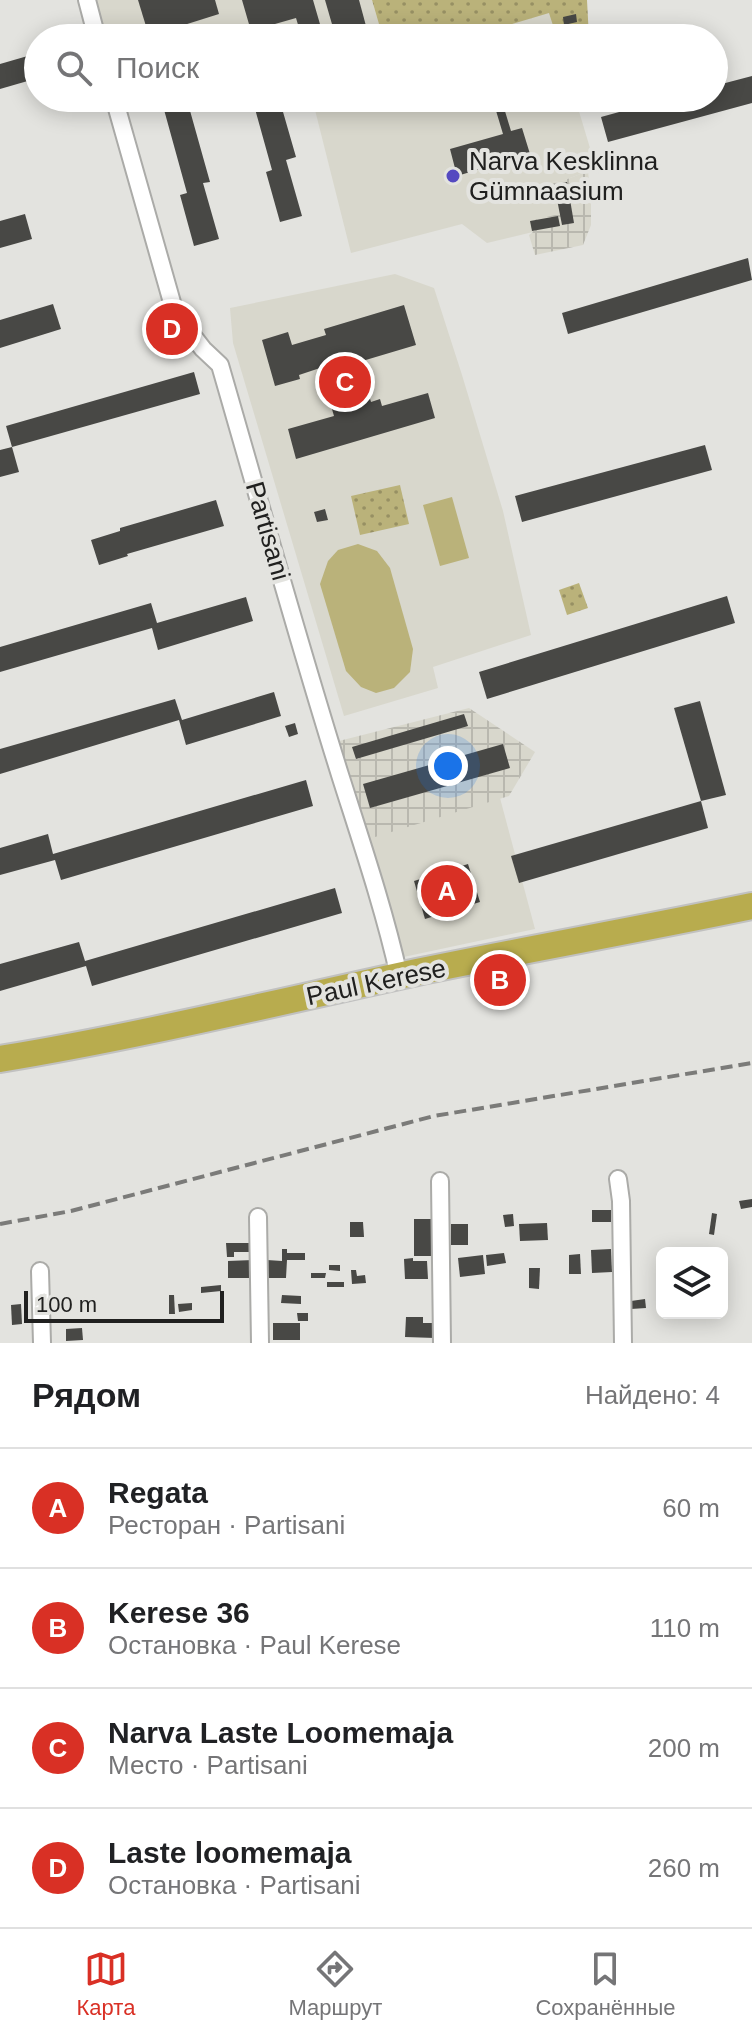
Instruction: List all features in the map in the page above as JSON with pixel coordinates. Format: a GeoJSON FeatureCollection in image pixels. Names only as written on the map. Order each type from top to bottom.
{"type":"FeatureCollection","features":[{"type":"Feature","properties":{"kind":"highway","name":"Paul Kerese"},"geometry":{"type":"LineString","coordinates":[[0,1059],[752,906]]}},
{"type":"Feature","properties":{"kind":"street"},"geometry":{"type":"LineString","coordinates":[[87,0],[93,24]]}},
{"type":"Feature","properties":{"kind":"street","name":"Partisani"},"geometry":{"type":"LineString","coordinates":[[118,112],[175,313],[220,365],[362,841],[399,976]]}},
{"type":"Feature","properties":{"kind":"street"},"geometry":{"type":"LineString","coordinates":[[618,1179],[623,1343]]}},
{"type":"Feature","properties":{"kind":"street"},"geometry":{"type":"LineString","coordinates":[[440,1181],[442,1343]]}},
{"type":"Feature","properties":{"kind":"street"},"geometry":{"type":"LineString","coordinates":[[258,1217],[260,1343]]}},
{"type":"Feature","properties":{"kind":"street"},"geometry":{"type":"LineString","coordinates":[[40,1271],[42,1343]]}},
{"type":"Feature","properties":{"kind":"shaded area"},"geometry":{"type":"Polygon","coordinates":[[[97,0],[372,0],[379,24],[101,24],[97,0]]]}},
{"type":"Feature","properties":{"kind":"shaded area"},"geometry":{"type":"Polygon","coordinates":[[[372,0],[587,0],[588,24],[553,24],[549,13],[512,24],[379,24],[372,0]]]}},
{"type":"Feature","properties":{"kind":"shaded area"},"geometry":{"type":"Polygon","coordinates":[[[550,12],[553,24],[511,24],[550,12]]]}},
{"type":"Feature","properties":{"kind":"shaded area","name":"Narva Kesklinna Gümnaasium"},"geometry":{"type":"Polygon","coordinates":[[[316,112],[579,112],[596,168],[553,182],[559,214],[533,232],[487,243],[462,224],[351,253],[316,112]]]}},
{"type":"Feature","properties":{"kind":"shaded area"},"geometry":{"type":"Polygon","coordinates":[[[588,171],[591,225],[583,245],[535,255],[529,235],[533,232],[530,221],[559,214],[553,182],[588,171]]]}},
{"type":"Feature","properties":{"kind":"shaded area"},"geometry":{"type":"Polygon","coordinates":[[[395,274],[434,288],[503,511],[531,635],[433,667],[438,688],[344,716],[233,343],[230,308],[395,274]]]}},
{"type":"Feature","properties":{"kind":"shaded area"},"geometry":{"type":"Polygon","coordinates":[[[400,485],[409,524],[360,535],[351,496],[400,485]]]}},
{"type":"Feature","properties":{"kind":"shaded area"},"geometry":{"type":"Polygon","coordinates":[[[452,497],[469,558],[440,566],[423,505],[452,497]]]}},
{"type":"Feature","properties":{"kind":"shaded area"},"geometry":{"type":"Polygon","coordinates":[[[358,544],[377,551],[390,568],[413,649],[410,672],[394,688],[376,693],[361,687],[346,671],[320,584],[328,561],[338,550],[358,544]]]}},
{"type":"Feature","properties":{"kind":"shaded area"},"geometry":{"type":"Polygon","coordinates":[[[579,583],[588,608],[567,615],[559,590],[579,583]]]}},
{"type":"Feature","properties":{"kind":"shaded area"},"geometry":{"type":"Polygon","coordinates":[[[469,708],[535,752],[509,796],[362,841],[331,743],[469,708]]]}},
{"type":"Feature","properties":{"kind":"shaded area"},"geometry":{"type":"Polygon","coordinates":[[[496,783],[535,929],[394,959],[357,824],[496,783]]]}},
{"type":"Feature","properties":{"kind":"building"},"geometry":{"type":"Polygon","coordinates":[[[138,0],[215,0],[219,14],[187,24],[145,24],[138,0]]]}},
{"type":"Feature","properties":{"kind":"building"},"geometry":{"type":"Polygon","coordinates":[[[242,0],[313,0],[320,24],[298,24],[296,18],[275,24],[249,24],[242,0]]]}},
{"type":"Feature","properties":{"kind":"building"},"geometry":{"type":"Polygon","coordinates":[[[325,0],[359,0],[365,24],[332,24],[325,0]]]}},
{"type":"Feature","properties":{"kind":"building"},"geometry":{"type":"Polygon","coordinates":[[[576,14],[577,22],[564,24],[563,17],[576,14]]]}},
{"type":"Feature","properties":{"kind":"building"},"geometry":{"type":"Polygon","coordinates":[[[24,57],[24,82],[0,89],[0,64],[24,57]]]}},
{"type":"Feature","properties":{"kind":"building"},"geometry":{"type":"Polygon","coordinates":[[[752,76],[752,103],[728,110],[728,82],[752,76]]]}},
{"type":"Feature","properties":{"kind":"building"},"geometry":{"type":"Polygon","coordinates":[[[165,112],[190,112],[210,182],[203,183],[219,239],[194,246],[180,195],[187,193],[165,112]]]}},
{"type":"Feature","properties":{"kind":"building"},"geometry":{"type":"Polygon","coordinates":[[[256,112],[283,112],[296,157],[286,160],[302,216],[280,222],[266,172],[272,170],[256,112]]]}},
{"type":"Feature","properties":{"kind":"building"},"geometry":{"type":"Polygon","coordinates":[[[496,112],[505,112],[511,131],[522,128],[530,154],[457,176],[450,149],[503,134],[496,112]]]}},
{"type":"Feature","properties":{"kind":"building"},"geometry":{"type":"Polygon","coordinates":[[[619,112],[719,112],[608,142],[601,117],[619,112]]]}},
{"type":"Feature","properties":{"kind":"building"},"geometry":{"type":"Polygon","coordinates":[[[567,182],[574,223],[562,225],[554,184],[567,182]]]}},
{"type":"Feature","properties":{"kind":"building"},"geometry":{"type":"Polygon","coordinates":[[[25,214],[32,239],[0,248],[0,221],[25,214]]]}},
{"type":"Feature","properties":{"kind":"building"},"geometry":{"type":"Polygon","coordinates":[[[558,216],[560,226],[532,231],[530,221],[558,216]]]}},
{"type":"Feature","properties":{"kind":"building"},"geometry":{"type":"Polygon","coordinates":[[[748,258],[752,280],[568,334],[562,313],[748,258]]]}},
{"type":"Feature","properties":{"kind":"building"},"geometry":{"type":"Polygon","coordinates":[[[53,304],[61,329],[0,348],[0,320],[53,304]]]}},
{"type":"Feature","properties":{"kind":"building"},"geometry":{"type":"Polygon","coordinates":[[[404,305],[416,345],[359,362],[371,402],[380,399],[382,406],[428,393],[435,418],[296,459],[288,429],[334,416],[320,368],[299,375],[300,379],[275,386],[262,340],[288,332],[292,345],[326,335],[324,329],[404,305]]]}},
{"type":"Feature","properties":{"kind":"building"},"geometry":{"type":"Polygon","coordinates":[[[194,372],[200,394],[12,447],[6,426],[194,372]]]}},
{"type":"Feature","properties":{"kind":"building"},"geometry":{"type":"Polygon","coordinates":[[[705,445],[712,470],[522,522],[515,496],[705,445]]]}},
{"type":"Feature","properties":{"kind":"building"},"geometry":{"type":"Polygon","coordinates":[[[12,447],[19,472],[0,477],[0,450],[12,447]]]}},
{"type":"Feature","properties":{"kind":"building"},"geometry":{"type":"Polygon","coordinates":[[[216,500],[224,526],[99,565],[91,540],[120,531],[120,528],[216,500]]]}},
{"type":"Feature","properties":{"kind":"building"},"geometry":{"type":"Polygon","coordinates":[[[325,509],[328,520],[317,522],[314,512],[325,509]]]}},
{"type":"Feature","properties":{"kind":"building"},"geometry":{"type":"Polygon","coordinates":[[[727,596],[735,623],[487,699],[479,672],[727,596]]]}},
{"type":"Feature","properties":{"kind":"building"},"geometry":{"type":"Polygon","coordinates":[[[246,597],[253,621],[158,650],[152,628],[0,672],[0,647],[151,603],[157,623],[246,597]]]}},
{"type":"Feature","properties":{"kind":"building"},"geometry":{"type":"Polygon","coordinates":[[[274,692],[281,716],[186,745],[179,720],[0,774],[0,749],[175,699],[182,720],[274,692]]]}},
{"type":"Feature","properties":{"kind":"building"},"geometry":{"type":"Polygon","coordinates":[[[700,701],[726,795],[701,801],[674,708],[700,701]]]}},
{"type":"Feature","properties":{"kind":"building"},"geometry":{"type":"Polygon","coordinates":[[[464,714],[468,726],[356,759],[352,747],[464,714]]]}},
{"type":"Feature","properties":{"kind":"building"},"geometry":{"type":"Polygon","coordinates":[[[295,723],[298,734],[289,737],[285,726],[295,723]]]}},
{"type":"Feature","properties":{"kind":"building"},"geometry":{"type":"Polygon","coordinates":[[[503,744],[510,768],[370,808],[363,784],[503,744]]]}},
{"type":"Feature","properties":{"kind":"building"},"geometry":{"type":"Polygon","coordinates":[[[306,780],[313,806],[61,880],[55,860],[0,875],[0,848],[48,834],[53,854],[306,780]]]}},
{"type":"Feature","properties":{"kind":"building"},"geometry":{"type":"Polygon","coordinates":[[[701,801],[708,828],[519,883],[511,856],[701,801]]]}},
{"type":"Feature","properties":{"kind":"building"},"geometry":{"type":"Polygon","coordinates":[[[468,864],[480,902],[425,919],[414,881],[468,864]]]}},
{"type":"Feature","properties":{"kind":"building"},"geometry":{"type":"Polygon","coordinates":[[[335,888],[342,913],[92,986],[86,966],[0,991],[0,964],[79,942],[85,961],[335,888]]]}},
{"type":"Feature","properties":{"kind":"building"},"geometry":{"type":"Polygon","coordinates":[[[752,1199],[752,1207],[741,1209],[739,1201],[752,1199]]]}},
{"type":"Feature","properties":{"kind":"building"},"geometry":{"type":"Polygon","coordinates":[[[592,1210],[611,1210],[611,1222],[592,1222],[592,1210]]]}},
{"type":"Feature","properties":{"kind":"building"},"geometry":{"type":"Polygon","coordinates":[[[712,1213],[717,1214],[714,1235],[709,1234],[712,1213]]]}},
{"type":"Feature","properties":{"kind":"building"},"geometry":{"type":"Polygon","coordinates":[[[513,1214],[514,1226],[505,1227],[503,1215],[513,1214]]]}},
{"type":"Feature","properties":{"kind":"building"},"geometry":{"type":"Polygon","coordinates":[[[414,1219],[435,1219],[435,1256],[414,1256],[414,1219]]]}},
{"type":"Feature","properties":{"kind":"building"},"geometry":{"type":"Polygon","coordinates":[[[350,1222],[363,1222],[364,1237],[350,1237],[350,1222]]]}},
{"type":"Feature","properties":{"kind":"building"},"geometry":{"type":"Polygon","coordinates":[[[547,1223],[548,1240],[520,1241],[519,1224],[547,1223]]]}},
{"type":"Feature","properties":{"kind":"building"},"geometry":{"type":"Polygon","coordinates":[[[451,1224],[468,1224],[468,1245],[451,1245],[451,1224]]]}},
{"type":"Feature","properties":{"kind":"building"},"geometry":{"type":"Polygon","coordinates":[[[226,1243],[250,1243],[250,1252],[234,1252],[234,1257],[227,1257],[226,1243]]]}},
{"type":"Feature","properties":{"kind":"building"},"geometry":{"type":"Polygon","coordinates":[[[282,1249],[287,1249],[287,1253],[305,1253],[305,1260],[287,1260],[286,1278],[267,1278],[267,1260],[282,1261],[282,1249]]]}},
{"type":"Feature","properties":{"kind":"building"},"geometry":{"type":"Polygon","coordinates":[[[611,1249],[612,1272],[592,1273],[591,1250],[611,1249]]]}},
{"type":"Feature","properties":{"kind":"building"},"geometry":{"type":"Polygon","coordinates":[[[504,1253],[506,1263],[487,1266],[486,1255],[504,1253]]]}},
{"type":"Feature","properties":{"kind":"building"},"geometry":{"type":"Polygon","coordinates":[[[580,1254],[581,1274],[569,1274],[569,1255],[580,1254]]]}},
{"type":"Feature","properties":{"kind":"building"},"geometry":{"type":"Polygon","coordinates":[[[483,1255],[485,1274],[460,1277],[458,1258],[483,1255]]]}},
{"type":"Feature","properties":{"kind":"building"},"geometry":{"type":"Polygon","coordinates":[[[413,1258],[413,1261],[427,1261],[428,1279],[405,1279],[404,1259],[413,1258]]]}},
{"type":"Feature","properties":{"kind":"building"},"geometry":{"type":"Polygon","coordinates":[[[253,1260],[253,1278],[228,1278],[228,1261],[253,1260]]]}},
{"type":"Feature","properties":{"kind":"building"},"geometry":{"type":"Polygon","coordinates":[[[329,1265],[340,1265],[340,1271],[329,1270],[329,1265]]]}},
{"type":"Feature","properties":{"kind":"building"},"geometry":{"type":"Polygon","coordinates":[[[529,1268],[540,1268],[539,1289],[529,1288],[529,1268]]]}},
{"type":"Feature","properties":{"kind":"building"},"geometry":{"type":"Polygon","coordinates":[[[351,1270],[356,1270],[357,1276],[365,1275],[366,1283],[352,1284],[351,1270]]]}},
{"type":"Feature","properties":{"kind":"building"},"geometry":{"type":"Polygon","coordinates":[[[311,1273],[326,1273],[325,1278],[311,1278],[311,1273]]]}},
{"type":"Feature","properties":{"kind":"building"},"geometry":{"type":"Polygon","coordinates":[[[327,1282],[344,1282],[344,1287],[327,1287],[327,1282]]]}},
{"type":"Feature","properties":{"kind":"building"},"geometry":{"type":"Polygon","coordinates":[[[221,1285],[221,1291],[201,1293],[201,1287],[221,1285]]]}},
{"type":"Feature","properties":{"kind":"building"},"geometry":{"type":"Polygon","coordinates":[[[169,1295],[174,1295],[175,1314],[169,1314],[169,1295]]]}},
{"type":"Feature","properties":{"kind":"building"},"geometry":{"type":"Polygon","coordinates":[[[282,1295],[301,1296],[301,1304],[281,1303],[282,1295]]]}},
{"type":"Feature","properties":{"kind":"building"},"geometry":{"type":"Polygon","coordinates":[[[645,1299],[646,1308],[631,1309],[631,1301],[645,1299]]]}},
{"type":"Feature","properties":{"kind":"building"},"geometry":{"type":"Polygon","coordinates":[[[192,1303],[192,1310],[179,1312],[178,1304],[192,1303]]]}},
{"type":"Feature","properties":{"kind":"building"},"geometry":{"type":"Polygon","coordinates":[[[21,1304],[22,1324],[12,1325],[11,1305],[21,1304]]]}},
{"type":"Feature","properties":{"kind":"building"},"geometry":{"type":"Polygon","coordinates":[[[297,1313],[308,1313],[308,1321],[298,1321],[297,1313]]]}},
{"type":"Feature","properties":{"kind":"building"},"geometry":{"type":"Polygon","coordinates":[[[406,1317],[423,1317],[423,1323],[435,1323],[435,1338],[405,1337],[406,1317]]]}},
{"type":"Feature","properties":{"kind":"building"},"geometry":{"type":"Polygon","coordinates":[[[273,1323],[300,1323],[300,1340],[273,1340],[273,1323]]]}},
{"type":"Feature","properties":{"kind":"building"},"geometry":{"type":"Polygon","coordinates":[[[82,1328],[83,1340],[66,1341],[66,1329],[82,1328]]]}},
{"type":"Feature","properties":{"kind":"railway"},"geometry":{"type":"LineString","coordinates":[[0,1224],[71,1211],[434,1116],[752,1063]]}},
{"type":"Feature","properties":{"kind":"place","name":"Narva Kesklinna Gümnaasium"},"geometry":{"type":"Point","coordinates":[453,176]}},
{"type":"Feature","properties":{"kind":"place","name":"Laste loomemaja"},"geometry":{"type":"Point","coordinates":[172,329]}},
{"type":"Feature","properties":{"kind":"place","name":"Narva Laste Loomemaja"},"geometry":{"type":"Point","coordinates":[345,382]}},
{"type":"Feature","properties":{"kind":"place","name":"Regata"},"geometry":{"type":"Point","coordinates":[447,891]}},
{"type":"Feature","properties":{"kind":"place","name":"Kerese 36"},"geometry":{"type":"Point","coordinates":[500,980]}}]}
